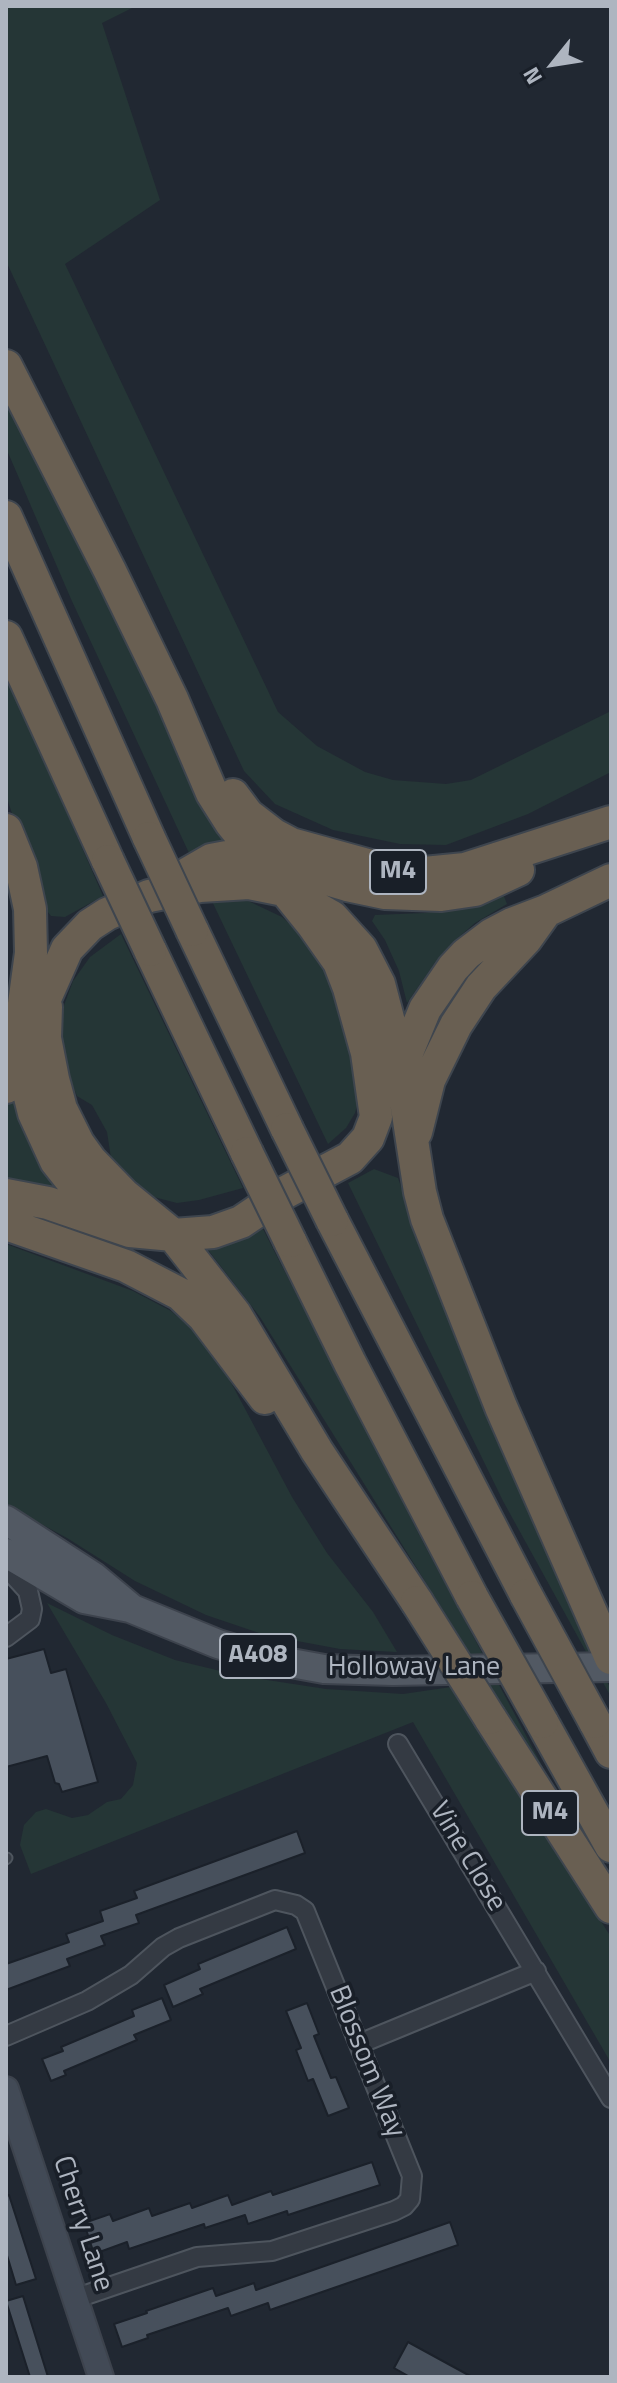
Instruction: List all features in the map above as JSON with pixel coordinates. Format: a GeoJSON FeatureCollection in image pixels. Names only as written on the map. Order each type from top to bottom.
{"type":"FeatureCollection","features":[{"type":"Feature","properties":{"kind":"highway","name":"M4"},"geometry":{"type":"LineString","coordinates":[[6,366],[172,699],[212,793],[327,943],[349,988],[372,1078],[376,1117]]}},
{"type":"Feature","properties":{"kind":"highway"},"geometry":{"type":"LineString","coordinates":[[6,517],[149,838],[287,1129],[526,1595],[611,1752]]}},
{"type":"Feature","properties":{"kind":"highway","name":"M4"},"geometry":{"type":"LineString","coordinates":[[6,637],[150,950],[350,1363],[472,1597],[611,1846]]}},
{"type":"Feature","properties":{"kind":"highway","name":"M4"},"geometry":{"type":"LineString","coordinates":[[172,699],[248,815],[274,835],[318,853],[389,871],[414,874],[440,872],[487,863],[611,823]]}},
{"type":"Feature","properties":{"kind":"highway","name":"M4"},"geometry":{"type":"LineString","coordinates":[[149,896],[211,860],[232,856],[260,859],[385,893],[441,895],[475,890],[611,823]]}},
{"type":"Feature","properties":{"kind":"highway","name":"M4"},"geometry":{"type":"LineString","coordinates":[[6,830],[13,842],[27,888],[31,926],[20,1057],[30,1099],[56,1161],[71,1180],[100,1200],[148,1214],[205,1212],[284,1193]]}},
{"type":"Feature","properties":{"kind":"highway"},"geometry":{"type":"LineString","coordinates":[[6,879],[13,936],[6,985]]}},
{"type":"Feature","properties":{"kind":"highway","name":"M4"},"geometry":{"type":"LineString","coordinates":[[6,1195],[48,1203],[130,1231],[173,1235],[222,1230],[250,1216],[284,1193],[350,1158],[368,1138],[425,1009],[459,961],[491,935],[611,880]]}},
{"type":"Feature","properties":{"kind":"highway","name":"M4"},"geometry":{"type":"LineString","coordinates":[[6,1087],[60,962],[76,937],[107,914],[149,896],[222,884],[249,883],[284,890],[332,917],[372,966],[386,1005],[401,1068],[427,1219],[501,1407],[611,1658]]}},
{"type":"Feature","properties":{"kind":"highway","name":"M4"},"geometry":{"type":"LineString","coordinates":[[413,1148],[429,1080],[456,1025],[481,987],[526,939],[546,911]]}},
{"type":"Feature","properties":{"kind":"highway","name":"M4"},"geometry":{"type":"LineString","coordinates":[[46,1000],[45,1038],[53,1079],[69,1127],[103,1175],[173,1235],[235,1314],[317,1451],[611,1907]]}},
{"type":"Feature","properties":{"kind":"highway","name":"M4"},"geometry":{"type":"LineString","coordinates":[[6,1224],[126,1266],[180,1294],[204,1317],[275,1412],[317,1451]]}},
{"type":"Feature","properties":{"kind":"main road","name":"Holloway Lane"},"geometry":{"type":"LineString","coordinates":[[6,1520],[94,1577],[130,1608]]}},
{"type":"Feature","properties":{"kind":"main road","name":"Holloway Lane"},"geometry":{"type":"LineString","coordinates":[[6,1553],[84,1599],[130,1608],[269,1659],[324,1669],[393,1671],[611,1667]]}},
{"type":"Feature","properties":{"kind":"street"},"geometry":{"type":"LineString","coordinates":[[6,1567],[28,1591],[32,1609],[30,1619],[6,1637]]}},
{"type":"Feature","properties":{"kind":"street","name":"Vine Close"},"geometry":{"type":"LineString","coordinates":[[398,1744],[611,2098]]}},
{"type":"Feature","properties":{"kind":"street","name":"Blossom Way"},"geometry":{"type":"LineString","coordinates":[[6,2036],[97,1996],[131,1975],[163,1947],[179,1938],[275,1900],[296,1905],[305,1911],[412,2176],[410,2199],[404,2206],[295,2245],[272,2251],[197,2257],[74,2299]]}},
{"type":"Feature","properties":{"kind":"street"},"geometry":{"type":"LineString","coordinates":[[359,2044],[536,1971]]}},
{"type":"Feature","properties":{"kind":"street","name":"Cherry Lane"},"geometry":{"type":"LineString","coordinates":[[6,2089],[101,2377]]}},
{"type":"Feature","properties":{"kind":"shaded area"},"geometry":{"type":"Polygon","coordinates":[[[6,6],[136,6],[102,23],[160,200],[65,264],[278,712],[317,746],[365,772],[393,780],[446,784],[471,780],[611,711],[611,772],[528,814],[446,845],[400,844],[333,830],[275,804],[244,771],[6,261],[6,6]]]}},
{"type":"Feature","properties":{"kind":"shaded area"},"geometry":{"type":"Polygon","coordinates":[[[6,390],[63,514],[231,841],[206,845],[189,853],[71,599],[6,448],[6,390]]]}},
{"type":"Feature","properties":{"kind":"shaded area"},"geometry":{"type":"Polygon","coordinates":[[[6,673],[103,896],[65,917],[51,916],[41,903],[6,795],[6,673]]]}},
{"type":"Feature","properties":{"kind":"shaded area"},"geometry":{"type":"Polygon","coordinates":[[[503,894],[507,904],[475,923],[452,943],[407,1003],[399,971],[385,940],[372,921],[375,915],[424,913],[466,906],[503,894]]]}},
{"type":"Feature","properties":{"kind":"shaded area"},"geometry":{"type":"Polygon","coordinates":[[[209,895],[242,898],[282,917],[316,948],[340,992],[360,1095],[355,1113],[346,1128],[328,1144],[209,895]]]}},
{"type":"Feature","properties":{"kind":"shaded area"},"geometry":{"type":"Polygon","coordinates":[[[121,934],[243,1188],[177,1203],[150,1196],[129,1181],[111,1158],[107,1132],[92,1105],[77,1096],[67,1072],[60,1034],[63,1008],[73,981],[90,957],[121,934]]]}},
{"type":"Feature","properties":{"kind":"shaded area"},"geometry":{"type":"Polygon","coordinates":[[[13,1091],[61,1191],[6,1181],[6,1101],[13,1091]]]}},
{"type":"Feature","properties":{"kind":"shaded area"},"geometry":{"type":"Polygon","coordinates":[[[374,1169],[398,1178],[423,1250],[523,1492],[611,1690],[611,1697],[503,1501],[348,1183],[374,1169]]]}},
{"type":"Feature","properties":{"kind":"shaded area"},"geometry":{"type":"Polygon","coordinates":[[[263,1229],[424,1544],[554,1788],[260,1317],[205,1246],[263,1229]]]}},
{"type":"Feature","properties":{"kind":"shaded area"},"geometry":{"type":"Polygon","coordinates":[[[6,1244],[133,1291],[171,1311],[195,1331],[227,1375],[292,1497],[327,1553],[373,1612],[397,1652],[340,1649],[265,1635],[206,1615],[135,1581],[67,1538],[6,1505],[6,1244]]]}},
{"type":"Feature","properties":{"kind":"shaded area"},"geometry":{"type":"Polygon","coordinates":[[[47,1603],[112,1635],[175,1660],[241,1676],[326,1689],[403,1694],[451,1687],[611,1937],[611,2063],[413,1722],[31,1874],[20,1845],[24,1825],[36,1812],[46,1809],[72,1818],[88,1815],[107,1802],[121,1799],[133,1785],[137,1763],[47,1603]]]}},
{"type":"Feature","properties":{"kind":"building"},"geometry":{"type":"Polygon","coordinates":[[[44,1649],[51,1673],[66,1669],[98,1782],[62,1792],[59,1784],[55,1783],[47,1756],[6,1767],[6,1659],[44,1649]]]}},
{"type":"Feature","properties":{"kind":"building"},"geometry":{"type":"Polygon","coordinates":[[[297,1831],[305,1853],[136,1915],[139,1923],[101,1936],[105,1945],[67,1959],[70,1966],[6,1990],[6,1964],[69,1942],[66,1934],[103,1921],[100,1911],[137,1898],[134,1891],[297,1831]]]}},
{"type":"Feature","properties":{"kind":"building"},"geometry":{"type":"Polygon","coordinates":[[[287,1927],[296,1949],[200,1989],[203,1994],[173,2007],[164,1985],[200,1969],[198,1964],[287,1927]]]}},
{"type":"Feature","properties":{"kind":"building"},"geometry":{"type":"Polygon","coordinates":[[[162,1998],[171,2020],[134,2035],[137,2040],[64,2071],[66,2075],[51,2081],[42,2059],[63,2051],[61,2047],[134,2016],[132,2010],[162,1998]]]}},
{"type":"Feature","properties":{"kind":"building"},"geometry":{"type":"Polygon","coordinates":[[[307,2003],[319,2034],[314,2036],[331,2078],[336,2077],[349,2108],[328,2116],[313,2079],[308,2081],[296,2050],[301,2048],[286,2011],[307,2003]]]}},
{"type":"Feature","properties":{"kind":"building"},"geometry":{"type":"Polygon","coordinates":[[[372,2162],[380,2185],[288,2215],[287,2211],[248,2224],[245,2215],[205,2228],[204,2224],[129,2249],[127,2242],[94,2254],[84,2223],[110,2214],[113,2221],[149,2208],[152,2216],[190,2203],[192,2208],[228,2195],[232,2205],[271,2191],[273,2195],[372,2162]]]}},
{"type":"Feature","properties":{"kind":"building"},"geometry":{"type":"Polygon","coordinates":[[[9,2195],[36,2279],[16,2285],[6,2252],[6,2196],[9,2195]]]}},
{"type":"Feature","properties":{"kind":"building"},"geometry":{"type":"Polygon","coordinates":[[[450,2222],[458,2245],[270,2310],[268,2303],[231,2316],[228,2308],[147,2335],[148,2338],[122,2347],[114,2324],[213,2288],[216,2296],[254,2283],[256,2290],[450,2222]]]}},
{"type":"Feature","properties":{"kind":"building"},"geometry":{"type":"Polygon","coordinates":[[[23,2296],[48,2377],[30,2377],[6,2301],[23,2296]]]}},
{"type":"Feature","properties":{"kind":"building"},"geometry":{"type":"Polygon","coordinates":[[[408,2342],[472,2377],[410,2377],[394,2368],[408,2342]]]}}]}
